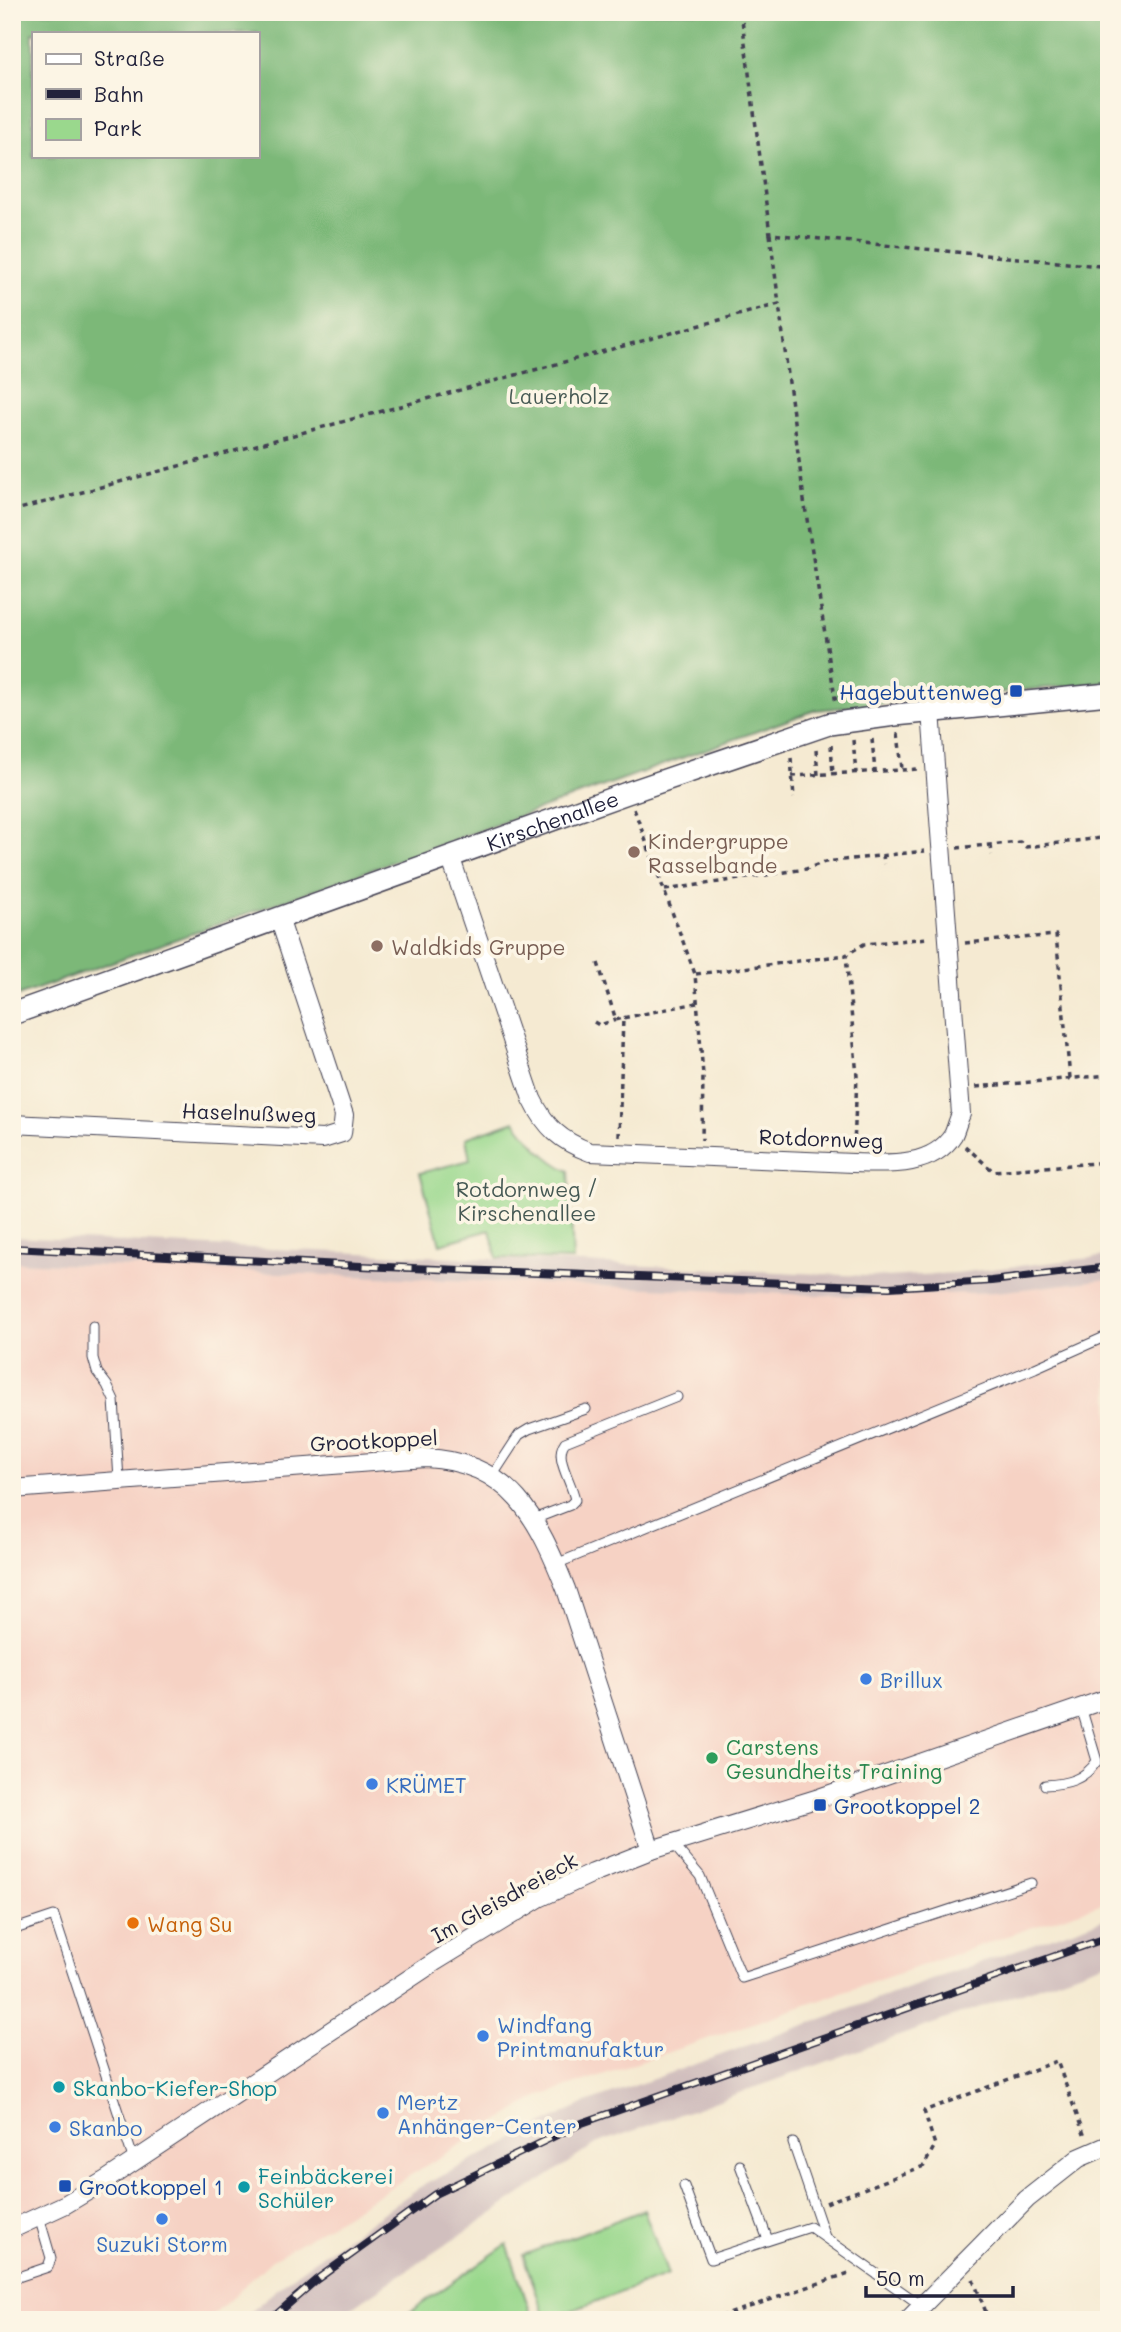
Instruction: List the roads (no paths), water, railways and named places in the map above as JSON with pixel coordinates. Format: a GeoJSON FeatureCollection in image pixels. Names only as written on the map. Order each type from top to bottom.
{"type":"FeatureCollection","features":[{"type":"Feature","properties":{"kind":"street","name":"Kirschenallee"},"geometry":{"type":"LineString","coordinates":[[12,1014],[450,856],[847,718],[1109,694]]}},
{"type":"Feature","properties":{"kind":"street","name":"Rotdornweg"},"geometry":{"type":"LineString","coordinates":[[450,856],[539,1114],[565,1142],[590,1152],[853,1163],[910,1162],[930,1155],[953,1135],[961,1114],[931,711]]}},
{"type":"Feature","properties":{"kind":"street","name":"Haselnußweg"},"geometry":{"type":"LineString","coordinates":[[12,1124],[323,1139],[342,1133],[344,1115],[279,918]]}},
{"type":"Feature","properties":{"kind":"street","name":"Grootkoppel"},"geometry":{"type":"LineString","coordinates":[[13,1488],[426,1458],[450,1459],[491,1478],[510,1490],[534,1518],[556,1564],[651,1850]]}},
{"type":"Feature","properties":{"kind":"street","name":"Im Gleisdreieck"},"geometry":{"type":"LineString","coordinates":[[12,2230],[66,2204],[468,1940],[539,1898],[593,1872],[651,1850],[819,1798],[1109,1698]]}},
{"type":"Feature","properties":{"kind":"street"},"geometry":{"type":"LineString","coordinates":[[908,2320],[1027,2199],[1079,2158],[1109,2145]]}},
{"type":"Feature","properties":{"kind":"lane"},"geometry":{"type":"LineString","coordinates":[[93,1326],[93,1358],[97,1372],[114,1400],[120,1480]]}},
{"type":"Feature","properties":{"kind":"lane"},"geometry":{"type":"LineString","coordinates":[[556,1564],[1023,1374],[1109,1335]]}},
{"type":"Feature","properties":{"kind":"lane"},"geometry":{"type":"LineString","coordinates":[[534,1518],[570,1505],[575,1500],[560,1456],[565,1442],[677,1397]]}},
{"type":"Feature","properties":{"kind":"lane"},"geometry":{"type":"LineString","coordinates":[[491,1478],[519,1435],[528,1429],[586,1409]]}},
{"type":"Feature","properties":{"kind":"lane"},"geometry":{"type":"LineString","coordinates":[[12,1466],[13,1488]]}},
{"type":"Feature","properties":{"kind":"lane"},"geometry":{"type":"LineString","coordinates":[[1045,1785],[1074,1781],[1085,1775],[1097,1760],[1082,1707]]}},
{"type":"Feature","properties":{"kind":"lane"},"geometry":{"type":"LineString","coordinates":[[673,1843],[700,1876],[741,1978],[1031,1883]]}},
{"type":"Feature","properties":{"kind":"lane"},"geometry":{"type":"LineString","coordinates":[[12,1930],[54,1916],[134,2161]]}},
{"type":"Feature","properties":{"kind":"lane"},"geometry":{"type":"LineString","coordinates":[[793,2143],[824,2237]]}},
{"type":"Feature","properties":{"kind":"lane"},"geometry":{"type":"LineString","coordinates":[[740,2165],[768,2240]]}},
{"type":"Feature","properties":{"kind":"lane"},"geometry":{"type":"LineString","coordinates":[[684,2186],[711,2259],[810,2227],[922,2306]]}},
{"type":"Feature","properties":{"kind":"lane"},"geometry":{"type":"LineString","coordinates":[[12,2279],[48,2267],[51,2258],[39,2217]]}},
{"type":"Feature","properties":{"kind":"railway"},"geometry":{"type":"LineString","coordinates":[[12,1248],[361,1266],[889,1287],[991,1281],[1109,1267]]}},
{"type":"Feature","properties":{"kind":"railway"},"geometry":{"type":"LineString","coordinates":[[270,2320],[316,2280],[435,2194],[582,2123],[1109,1937]]}},
{"type":"Feature","properties":{"kind":"place","name":"Hagebuttenweg"},"geometry":{"type":"Point","coordinates":[1016,691]}},
{"type":"Feature","properties":{"kind":"place","name":"Kindergruppe Rasselbande"},"geometry":{"type":"Point","coordinates":[634,852]}},
{"type":"Feature","properties":{"kind":"place","name":"Waldkids Gruppe"},"geometry":{"type":"Point","coordinates":[377,946]}},
{"type":"Feature","properties":{"kind":"place","name":"Brillux"},"geometry":{"type":"Point","coordinates":[866,1679]}},
{"type":"Feature","properties":{"kind":"place","name":"Carstens Gesundheits Training"},"geometry":{"type":"Point","coordinates":[712,1758]}},
{"type":"Feature","properties":{"kind":"place","name":"KRÜMET"},"geometry":{"type":"Point","coordinates":[372,1784]}},
{"type":"Feature","properties":{"kind":"place","name":"Grootkoppel 2"},"geometry":{"type":"Point","coordinates":[820,1805]}},
{"type":"Feature","properties":{"kind":"place","name":"Wang Su"},"geometry":{"type":"Point","coordinates":[133,1923]}},
{"type":"Feature","properties":{"kind":"place","name":"Windfang Printmanufaktur"},"geometry":{"type":"Point","coordinates":[483,2036]}},
{"type":"Feature","properties":{"kind":"place","name":"Skanbo-Kiefer-Shop"},"geometry":{"type":"Point","coordinates":[59,2087]}},
{"type":"Feature","properties":{"kind":"place","name":"Mertz Anhänger-Center"},"geometry":{"type":"Point","coordinates":[383,2113]}},
{"type":"Feature","properties":{"kind":"place","name":"Skanbo"},"geometry":{"type":"Point","coordinates":[55,2127]}},
{"type":"Feature","properties":{"kind":"place","name":"Grootkoppel 1"},"geometry":{"type":"Point","coordinates":[65,2186]}},
{"type":"Feature","properties":{"kind":"place","name":"Feinbäckerei Schüler"},"geometry":{"type":"Point","coordinates":[244,2187]}},
{"type":"Feature","properties":{"kind":"place","name":"Suzuki Storm"},"geometry":{"type":"Point","coordinates":[162,2219]}},
{"type":"Feature","properties":{"kind":"park label","name":"Lauerholz"},"geometry":{"type":"Point","coordinates":[559,395]}},
{"type":"Feature","properties":{"kind":"park label","name":"Rotdornweg / Kirschenallee"},"geometry":{"type":"Point","coordinates":[527,1200]}}]}
